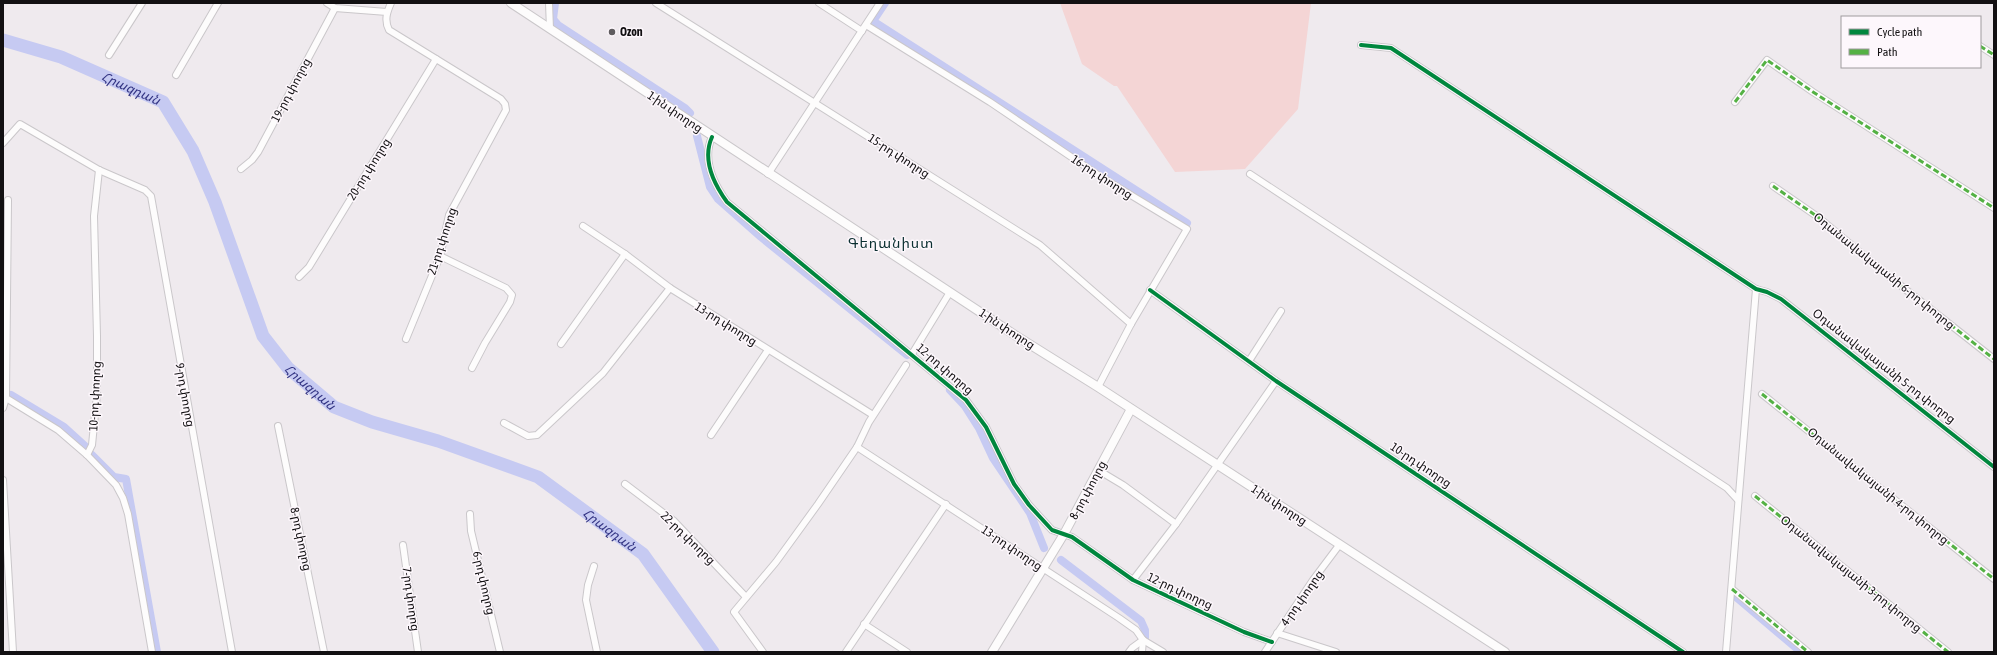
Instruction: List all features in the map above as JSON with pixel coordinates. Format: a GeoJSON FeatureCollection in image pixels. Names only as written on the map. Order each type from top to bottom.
{"type":"FeatureCollection","features":[{"type":"Feature","properties":{"kind":"main road","name":"1-ին փողոց"},"geometry":{"type":"LineString","coordinates":[[511,3],[768,174],[1505,652]]}},
{"type":"Feature","properties":{"kind":"main road","name":"8-րդ փողոց"},"geometry":{"type":"LineString","coordinates":[[992,652],[1064,534],[1131,409]]}},
{"type":"Feature","properties":{"kind":"street"},"geometry":{"type":"LineString","coordinates":[[108,55],[142,3]]}},
{"type":"Feature","properties":{"kind":"street"},"geometry":{"type":"LineString","coordinates":[[176,75],[218,3]]}},
{"type":"Feature","properties":{"kind":"street"},"geometry":{"type":"LineString","coordinates":[[327,3],[335,8],[387,12]]}},
{"type":"Feature","properties":{"kind":"street"},"geometry":{"type":"LineString","coordinates":[[391,3],[387,12],[386,20],[389,30],[436,59]]}},
{"type":"Feature","properties":{"kind":"street"},"geometry":{"type":"LineString","coordinates":[[549,3],[550,29]]}},
{"type":"Feature","properties":{"kind":"street","name":"15-րդ փողոց"},"geometry":{"type":"LineString","coordinates":[[656,3],[1040,245],[1131,324]]}},
{"type":"Feature","properties":{"kind":"street"},"geometry":{"type":"LineString","coordinates":[[818,3],[862,30]]}},
{"type":"Feature","properties":{"kind":"street"},"geometry":{"type":"LineString","coordinates":[[768,174],[880,3]]}},
{"type":"Feature","properties":{"kind":"street","name":"19-րդ փողոց"},"geometry":{"type":"LineString","coordinates":[[241,169],[252,160],[258,152],[335,8]]}},
{"type":"Feature","properties":{"kind":"street","name":"16-րդ փողոց"},"geometry":{"type":"LineString","coordinates":[[866,25],[990,102],[1101,177],[1187,229],[1150,290],[1098,387]]}},
{"type":"Feature","properties":{"kind":"street","name":"Օդանավակայանի 5-րդ փողոց"},"geometry":{"type":"LineString","coordinates":[[1362,45],[1391,48],[1756,290],[1767,292],[1792,307],[1994,467]]}},
{"type":"Feature","properties":{"kind":"street"},"geometry":{"type":"LineString","coordinates":[[1981,47],[1994,55]]}},
{"type":"Feature","properties":{"kind":"street","name":"21-րդ փողոց"},"geometry":{"type":"LineString","coordinates":[[406,339],[440,256],[449,215],[506,110],[505,104],[501,99],[436,59]]}},
{"type":"Feature","properties":{"kind":"street","name":"20-րդ փողոց"},"geometry":{"type":"LineString","coordinates":[[299,277],[308,267],[436,59]]}},
{"type":"Feature","properties":{"kind":"street"},"geometry":{"type":"LineString","coordinates":[[1735,102],[1767,60],[1813,92],[1994,208]]}},
{"type":"Feature","properties":{"kind":"street"},"geometry":{"type":"LineString","coordinates":[[3,143],[20,124],[99,170]]}},
{"type":"Feature","properties":{"kind":"street","name":"12-րդ փողոց"},"geometry":{"type":"LineString","coordinates":[[712,136],[709,143],[708,158],[718,189],[727,202],[966,400],[986,427],[1014,484],[1029,505],[1052,530],[1072,537],[1133,580],[1244,632],[1272,642]]}},
{"type":"Feature","properties":{"kind":"street","name":"10-րդ փողոց"},"geometry":{"type":"LineString","coordinates":[[87,454],[92,445],[97,394],[98,336],[94,216],[99,170]]}},
{"type":"Feature","properties":{"kind":"street","name":"9-րդ փողոց"},"geometry":{"type":"LineString","coordinates":[[99,170],[145,190],[151,196],[232,652]]}},
{"type":"Feature","properties":{"kind":"street"},"geometry":{"type":"LineString","coordinates":[[1250,174],[1727,488],[1738,500]]}},
{"type":"Feature","properties":{"kind":"street","name":"Օդանավակայանի 6-րդ փողոց"},"geometry":{"type":"LineString","coordinates":[[1773,186],[1818,216],[1886,274],[1994,359]]}},
{"type":"Feature","properties":{"kind":"street"},"geometry":{"type":"LineString","coordinates":[[3,408],[6,398],[8,200]]}},
{"type":"Feature","properties":{"kind":"street","name":"13-րդ փողոց"},"geometry":{"type":"LineString","coordinates":[[584,226],[625,254],[670,288],[873,415]]}},
{"type":"Feature","properties":{"kind":"street"},"geometry":{"type":"LineString","coordinates":[[561,344],[625,254]]}},
{"type":"Feature","properties":{"kind":"street"},"geometry":{"type":"LineString","coordinates":[[440,256],[506,288],[512,295],[510,302],[485,343],[472,368]]}},
{"type":"Feature","properties":{"kind":"street"},"geometry":{"type":"LineString","coordinates":[[504,423],[528,436],[537,435],[603,373],[670,288]]}},
{"type":"Feature","properties":{"kind":"street","name":"10-րդ փողոց"},"geometry":{"type":"LineString","coordinates":[[1150,290],[1276,381],[1683,652]]}},
{"type":"Feature","properties":{"kind":"street"},"geometry":{"type":"LineString","coordinates":[[1726,652],[1756,290]]}},
{"type":"Feature","properties":{"kind":"street"},"geometry":{"type":"LineString","coordinates":[[912,354],[950,292]]}},
{"type":"Feature","properties":{"kind":"street"},"geometry":{"type":"LineString","coordinates":[[1249,361],[1281,311]]}},
{"type":"Feature","properties":{"kind":"street"},"geometry":{"type":"LineString","coordinates":[[711,435],[768,350]]}},
{"type":"Feature","properties":{"kind":"street"},"geometry":{"type":"LineString","coordinates":[[763,652],[734,612],[776,562],[857,447],[873,415],[906,365]]}},
{"type":"Feature","properties":{"kind":"street"},"geometry":{"type":"LineString","coordinates":[[1133,580],[1176,524],[1276,381]]}},
{"type":"Feature","properties":{"kind":"street","name":"Օդանավակայանի 4-րդ փողոց"},"geometry":{"type":"LineString","coordinates":[[1762,394],[1994,579]]}},
{"type":"Feature","properties":{"kind":"street"},"geometry":{"type":"LineString","coordinates":[[6,398],[58,430],[87,454],[116,485],[123,498],[128,514],[152,652]]}},
{"type":"Feature","properties":{"kind":"street","name":"8-րդ փողոց"},"geometry":{"type":"LineString","coordinates":[[278,426],[324,652]]}},
{"type":"Feature","properties":{"kind":"street","name":"13-րդ փողոց"},"geometry":{"type":"LineString","coordinates":[[857,447],[1136,630],[1143,640],[1163,652]]}},
{"type":"Feature","properties":{"kind":"street"},"geometry":{"type":"LineString","coordinates":[[1098,470],[1123,485],[1176,524]]}},
{"type":"Feature","properties":{"kind":"street"},"geometry":{"type":"LineString","coordinates":[[3,480],[12,652]]}},
{"type":"Feature","properties":{"kind":"street","name":"22-րդ փողոց"},"geometry":{"type":"LineString","coordinates":[[625,484],[674,521],[746,597]]}},
{"type":"Feature","properties":{"kind":"street","name":"Օդանավակայանի 3-րդ փողոց"},"geometry":{"type":"LineString","coordinates":[[1755,496],[1948,652]]}},
{"type":"Feature","properties":{"kind":"street"},"geometry":{"type":"LineString","coordinates":[[846,652],[946,504]]}},
{"type":"Feature","properties":{"kind":"street","name":"6-րդ փողոց"},"geometry":{"type":"LineString","coordinates":[[470,514],[471,531],[500,652]]}},
{"type":"Feature","properties":{"kind":"street","name":"4-րդ փողոց"},"geometry":{"type":"LineString","coordinates":[[1265,652],[1313,580],[1340,544]]}},
{"type":"Feature","properties":{"kind":"street","name":"7-րդ փողոց"},"geometry":{"type":"LineString","coordinates":[[403,545],[418,652]]}},
{"type":"Feature","properties":{"kind":"street"},"geometry":{"type":"LineString","coordinates":[[594,566],[588,585],[586,600],[597,652]]}},
{"type":"Feature","properties":{"kind":"street"},"geometry":{"type":"LineString","coordinates":[[1732,589],[1808,652]]}},
{"type":"Feature","properties":{"kind":"street"},"geometry":{"type":"LineString","coordinates":[[864,624],[907,652]]}},
{"type":"Feature","properties":{"kind":"street"},"geometry":{"type":"LineString","coordinates":[[1277,633],[1336,652]]}},
{"type":"Feature","properties":{"kind":"street"},"geometry":{"type":"LineString","coordinates":[[1129,652],[1143,640]]}},
{"type":"Feature","properties":{"kind":"street"},"geometry":{"type":"LineString","coordinates":[[1142,652],[1143,640]]}},
{"type":"Feature","properties":{"kind":"shaded area"},"geometry":{"type":"Polygon","coordinates":[[[1060,3],[1311,3],[1298,109],[1245,169],[1175,172],[1117,86],[1114,86],[1082,64],[1060,3]]]}},
{"type":"Feature","properties":{"kind":"waterway"},"geometry":{"type":"LineString","coordinates":[[555,3],[553,19],[558,25],[685,108],[690,113]]}},
{"type":"Feature","properties":{"kind":"waterway"},"geometry":{"type":"LineString","coordinates":[[885,3],[873,21],[1187,223]]}},
{"type":"Feature","properties":{"kind":"waterway","name":"Հրազդան"},"geometry":{"type":"LineString","coordinates":[[3,40],[61,57],[163,102],[193,151],[215,202],[263,336],[288,368],[334,407],[372,422],[438,441],[538,477],[643,554],[713,652]]}},
{"type":"Feature","properties":{"kind":"waterway"},"geometry":{"type":"LineString","coordinates":[[697,136],[710,187],[718,199],[761,237],[907,355]]}},
{"type":"Feature","properties":{"kind":"waterway"},"geometry":{"type":"LineString","coordinates":[[950,390],[965,406],[979,428],[993,458],[1030,513],[1044,548]]}},
{"type":"Feature","properties":{"kind":"waterway"},"geometry":{"type":"LineString","coordinates":[[11,395],[64,427],[86,447]]}},
{"type":"Feature","properties":{"kind":"waterway"},"geometry":{"type":"LineString","coordinates":[[92,455],[114,477],[126,479],[157,652]]}},
{"type":"Feature","properties":{"kind":"waterway"},"geometry":{"type":"LineString","coordinates":[[1061,560],[1141,621],[1145,630],[1145,638]]}},
{"type":"Feature","properties":{"kind":"waterway"},"geometry":{"type":"LineString","coordinates":[[1736,597],[1801,652]]}},
{"type":"Feature","properties":{"kind":"marked path"},"geometry":{"type":"LineString","coordinates":[[1981,47],[1994,55]]}},
{"type":"Feature","properties":{"kind":"marked path"},"geometry":{"type":"LineString","coordinates":[[1735,102],[1767,60],[1813,92],[1994,208]]}},
{"type":"Feature","properties":{"kind":"marked path"},"geometry":{"type":"LineString","coordinates":[[1773,186],[1818,217],[1886,274],[1994,359]]}},
{"type":"Feature","properties":{"kind":"marked path"},"geometry":{"type":"LineString","coordinates":[[1762,394],[1994,579]]}},
{"type":"Feature","properties":{"kind":"marked path"},"geometry":{"type":"LineString","coordinates":[[1755,496],[1948,652]]}},
{"type":"Feature","properties":{"kind":"marked path"},"geometry":{"type":"LineString","coordinates":[[1732,589],[1808,652]]}},
{"type":"Feature","properties":{"kind":"cycle path"},"geometry":{"type":"LineString","coordinates":[[1361,45],[1391,48],[1756,289],[1767,292],[1781,299],[1994,467]]}},
{"type":"Feature","properties":{"kind":"cycle path"},"geometry":{"type":"LineString","coordinates":[[712,137],[708,154],[711,171],[727,202],[966,400],[986,427],[1014,484],[1029,505],[1052,530],[1072,537],[1133,580],[1244,632],[1272,642]]}},
{"type":"Feature","properties":{"kind":"cycle path"},"geometry":{"type":"LineString","coordinates":[[1150,290],[1276,381],[1683,652]]}},
{"type":"Feature","properties":{"kind":"place","name":"Ozon"},"geometry":{"type":"Point","coordinates":[612,32]}},
{"type":"Feature","properties":{"kind":"district","name":"Գեղանիստ"},"geometry":{"type":"Point","coordinates":[891,243]}}]}
